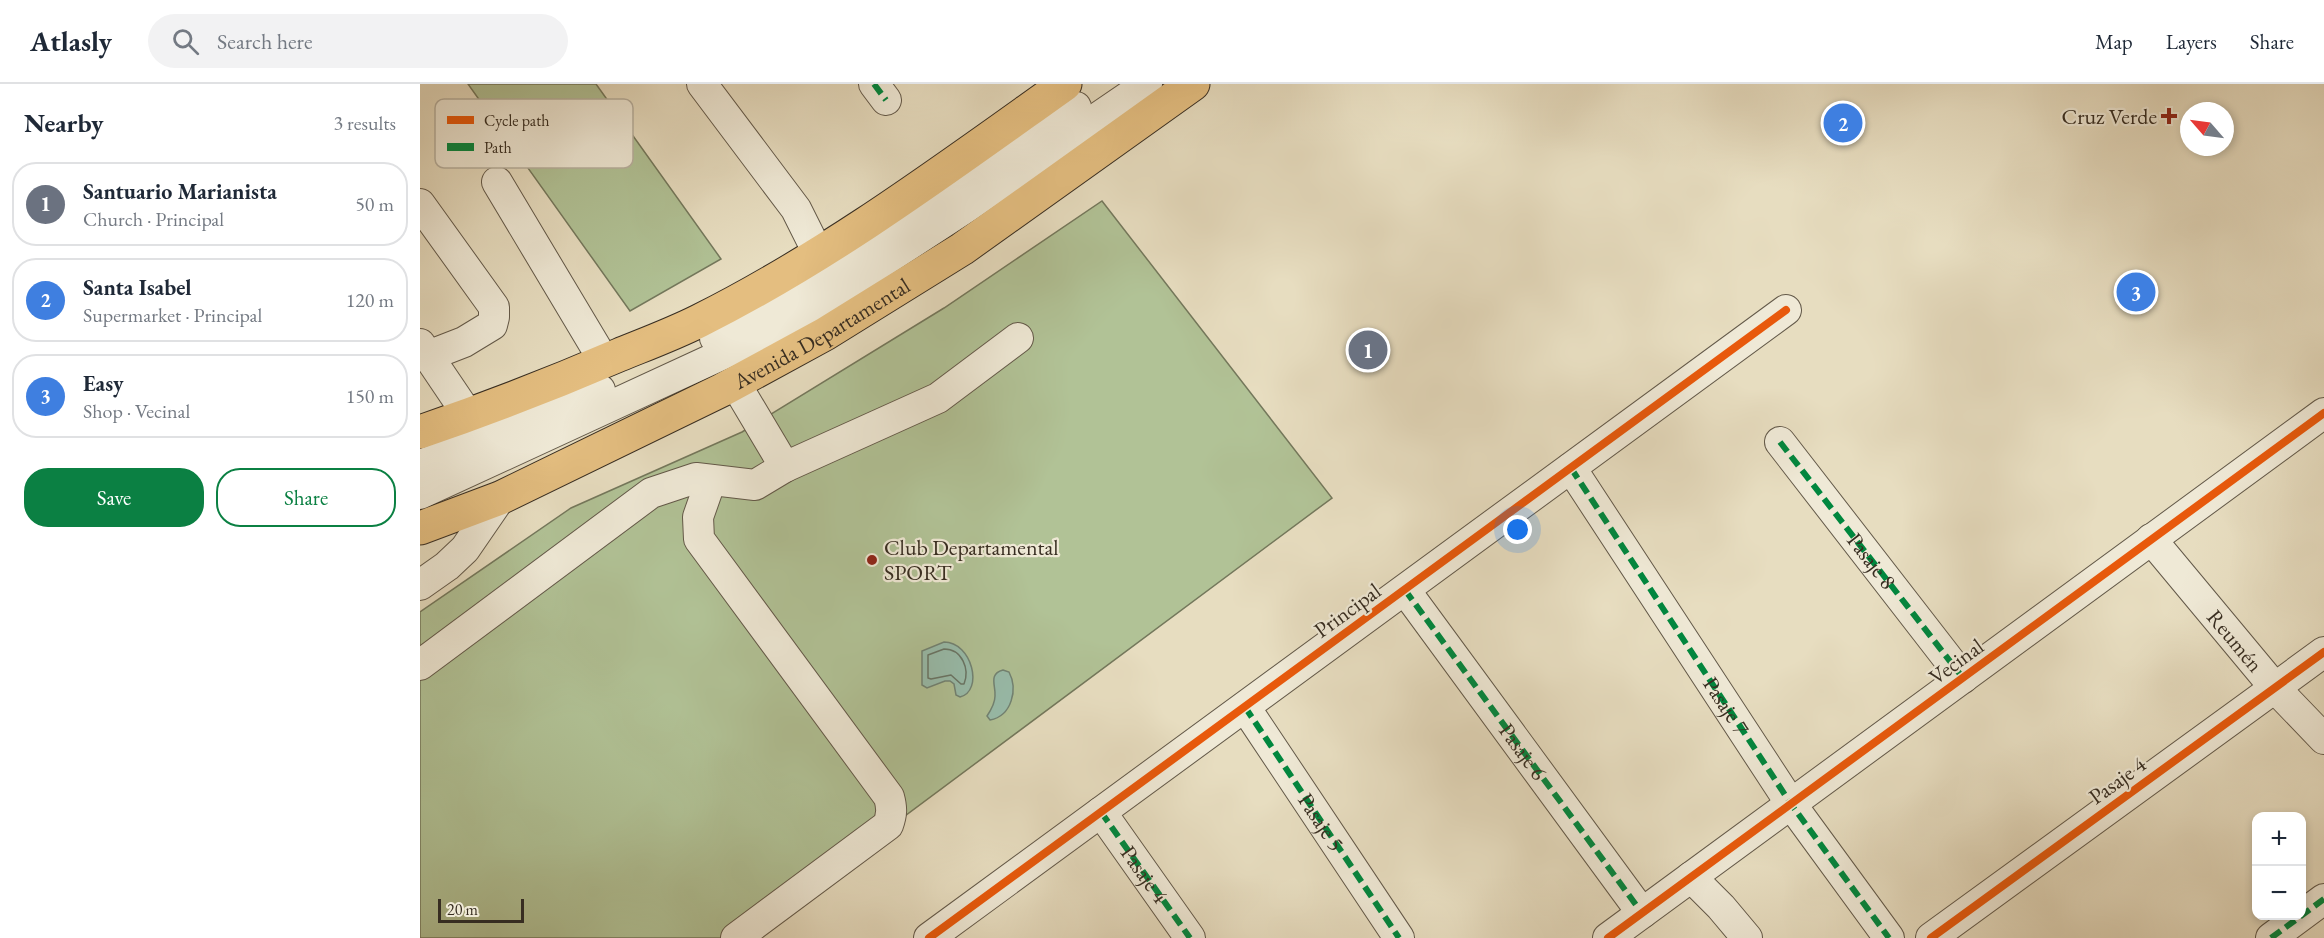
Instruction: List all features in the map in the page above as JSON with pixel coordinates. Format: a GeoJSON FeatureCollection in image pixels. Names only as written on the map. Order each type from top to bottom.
{"type":"FeatureCollection","features":[{"type":"Feature","properties":{"kind":"main road"},"geometry":{"type":"LineString","coordinates":[[420,432],[468,415],[698,322],[788,273],[942,171],[1065,84]]}},
{"type":"Feature","properties":{"kind":"main road","name":"Avenida Departamental"},"geometry":{"type":"LineString","coordinates":[[420,528],[500,498],[735,383],[825,334],[962,249],[1193,84]]}},
{"type":"Feature","properties":{"kind":"street"},"geometry":{"type":"LineString","coordinates":[[702,84],[796,209],[818,253]]}},
{"type":"Feature","properties":{"kind":"street"},"geometry":{"type":"LineString","coordinates":[[420,465],[492,437],[643,372],[727,332],[818,279],[1111,84]]}},
{"type":"Feature","properties":{"kind":"street"},"geometry":{"type":"LineString","coordinates":[[420,494],[786,325],[960,212],[1147,84]]}},
{"type":"Feature","properties":{"kind":"street"},"geometry":{"type":"LineString","coordinates":[[496,182],[604,361]]}},
{"type":"Feature","properties":{"kind":"street"},"geometry":{"type":"LineString","coordinates":[[420,204],[494,307],[492,325],[473,336],[424,350],[468,415]]}},
{"type":"Feature","properties":{"kind":"street","name":"Principal"},"geometry":{"type":"LineString","coordinates":[[935,936],[1786,310]]}},
{"type":"Feature","properties":{"kind":"street"},"geometry":{"type":"LineString","coordinates":[[420,665],[651,493],[696,478],[755,485],[785,467],[938,399],[1018,338]]}},
{"type":"Feature","properties":{"kind":"street"},"geometry":{"type":"LineString","coordinates":[[735,383],[785,467]]}},
{"type":"Feature","properties":{"kind":"street","name":"Vecinal"},"geometry":{"type":"LineString","coordinates":[[1608,938],[2324,413]]}},
{"type":"Feature","properties":{"kind":"street","name":"Pasaje 8"},"geometry":{"type":"LineString","coordinates":[[1780,442],[1963,678]]}},
{"type":"Feature","properties":{"kind":"street","name":"Pasaje 7"},"geometry":{"type":"LineString","coordinates":[[1571,468],[1791,804],[1889,938]]}},
{"type":"Feature","properties":{"kind":"street"},"geometry":{"type":"LineString","coordinates":[[711,480],[698,517],[699,539],[889,797],[892,815],[888,825],[736,938]]}},
{"type":"Feature","properties":{"kind":"street"},"geometry":{"type":"LineString","coordinates":[[420,585],[447,566],[465,549],[500,498]]}},
{"type":"Feature","properties":{"kind":"street","name":"Reumén"},"geometry":{"type":"LineString","coordinates":[[2151,539],[2276,687],[2324,739]]}},
{"type":"Feature","properties":{"kind":"street","name":"Pasaje 6"},"geometry":{"type":"LineString","coordinates":[[1405,590],[1642,913]]}},
{"type":"Feature","properties":{"kind":"street","name":"Pasaje 4"},"geometry":{"type":"LineString","coordinates":[[1931,938],[2324,652]]}},
{"type":"Feature","properties":{"kind":"street","name":"Pasaje 5"},"geometry":{"type":"LineString","coordinates":[[1245,707],[1399,938]]}},
{"type":"Feature","properties":{"kind":"street","name":"Pasaje 4"},"geometry":{"type":"LineString","coordinates":[[1101,812],[1190,938]]}},
{"type":"Feature","properties":{"kind":"street"},"geometry":{"type":"LineString","coordinates":[[1691,877],[1747,938]]}},
{"type":"Feature","properties":{"kind":"street"},"geometry":{"type":"LineString","coordinates":[[2271,938],[2324,899]]}},
{"type":"Feature","properties":{"kind":"shaded area"},"geometry":{"type":"Polygon","coordinates":[[[468,84],[596,84],[607,99],[479,99],[468,84]]]}},
{"type":"Feature","properties":{"kind":"shaded area"},"geometry":{"type":"Polygon","coordinates":[[[633,136],[721,259],[630,311],[528,168],[633,168],[633,136]]]}},
{"type":"Feature","properties":{"kind":"shaded area","name":"Club Departamental SPORT"},"geometry":{"type":"Polygon","coordinates":[[[1102,201],[1332,498],[741,938],[420,938],[420,612],[571,508],[742,432],[944,308],[1102,201]]]}},
{"type":"Feature","properties":{"kind":"water"},"geometry":{"type":"Polygon","coordinates":[[[944,642],[954,644],[962,650],[972,667],[972,686],[960,697],[956,695],[954,684],[950,681],[927,688],[922,685],[922,651],[944,642]]]}},
{"type":"Feature","properties":{"kind":"water"},"geometry":{"type":"Polygon","coordinates":[[[1003,670],[1009,672],[1012,679],[1013,694],[1004,713],[990,720],[987,716],[995,699],[994,677],[1003,670]]]}},
{"type":"Feature","properties":{"kind":"marked path"},"geometry":{"type":"LineString","coordinates":[[874,84],[886,100]]}},
{"type":"Feature","properties":{"kind":"marked path"},"geometry":{"type":"LineString","coordinates":[[1780,442],[1963,678]]}},
{"type":"Feature","properties":{"kind":"marked path"},"geometry":{"type":"LineString","coordinates":[[1571,468],[1791,804],[1889,938]]}},
{"type":"Feature","properties":{"kind":"marked path"},"geometry":{"type":"LineString","coordinates":[[1405,590],[1642,913]]}},
{"type":"Feature","properties":{"kind":"marked path"},"geometry":{"type":"LineString","coordinates":[[1245,707],[1399,938]]}},
{"type":"Feature","properties":{"kind":"marked path"},"geometry":{"type":"LineString","coordinates":[[1101,812],[1190,938]]}},
{"type":"Feature","properties":{"kind":"marked path"},"geometry":{"type":"LineString","coordinates":[[2271,938],[2324,899]]}},
{"type":"Feature","properties":{"kind":"cycle path"},"geometry":{"type":"LineString","coordinates":[[929,938],[1786,310]]}},
{"type":"Feature","properties":{"kind":"cycle path"},"geometry":{"type":"LineString","coordinates":[[1608,938],[2324,413]]}},
{"type":"Feature","properties":{"kind":"cycle path"},"geometry":{"type":"LineString","coordinates":[[1931,938],[2324,652]]}},
{"type":"Feature","properties":{"kind":"place","name":"Cruz Verde"},"geometry":{"type":"Point","coordinates":[2169,116]}},
{"type":"Feature","properties":{"kind":"place","name":"Santa Isabel"},"geometry":{"type":"Point","coordinates":[1843,123]}},
{"type":"Feature","properties":{"kind":"place","name":"Easy"},"geometry":{"type":"Point","coordinates":[2136,292]}},
{"type":"Feature","properties":{"kind":"place","name":"Santuario Marianista"},"geometry":{"type":"Point","coordinates":[1368,350]}},
{"type":"Feature","properties":{"kind":"place","name":"Club Departamental SPORT"},"geometry":{"type":"Point","coordinates":[872,560]}}]}
